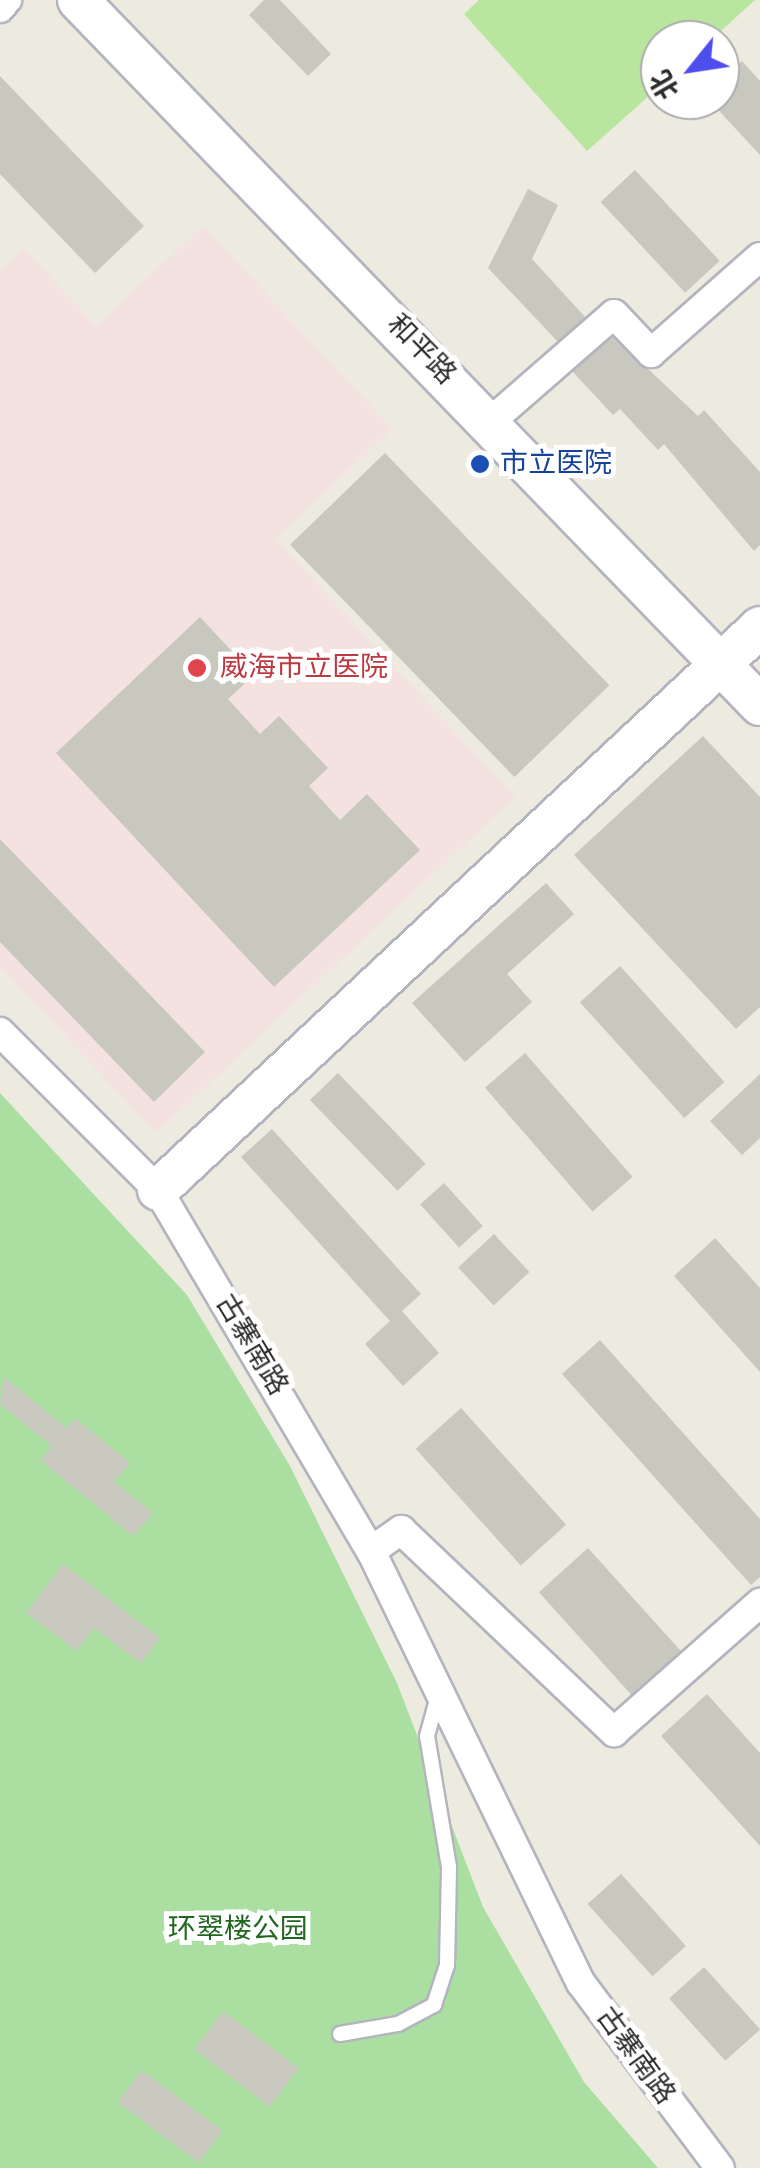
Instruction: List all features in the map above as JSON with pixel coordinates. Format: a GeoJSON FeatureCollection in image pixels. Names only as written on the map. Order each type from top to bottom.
{"type":"FeatureCollection","features":[{"type":"Feature","properties":{"kind":"street"},"geometry":{"type":"LineString","coordinates":[[0,8],[7,0]]}},
{"type":"Feature","properties":{"kind":"street","name":"和平路"},"geometry":{"type":"LineString","coordinates":[[78,0],[760,704]]}},
{"type":"Feature","properties":{"kind":"street"},"geometry":{"type":"LineString","coordinates":[[490,422],[614,314],[651,353],[760,257]]}},
{"type":"Feature","properties":{"kind":"street"},"geometry":{"type":"LineString","coordinates":[[158,1190],[760,627]]}},
{"type":"Feature","properties":{"kind":"street","name":"古寨南路"},"geometry":{"type":"LineString","coordinates":[[0,1032],[158,1190],[371,1550],[581,1983],[720,2168]]}},
{"type":"Feature","properties":{"kind":"street"},"geometry":{"type":"LineString","coordinates":[[371,1550],[401,1530],[614,1732],[760,1603]]}},
{"type":"Feature","properties":{"kind":"lane"},"geometry":{"type":"LineString","coordinates":[[340,2034],[398,2024],[434,2005],[447,1965],[448,1867],[427,1736],[439,1694]]}},
{"type":"Feature","properties":{"kind":"shaded area","name":"威海市立医院"},"geometry":{"type":"Polygon","coordinates":[[[203,226],[392,429],[275,539],[515,797],[156,1133],[0,966],[0,272],[24,249],[96,326],[203,226]]]}},
{"type":"Feature","properties":{"kind":"green space"},"geometry":{"type":"Polygon","coordinates":[[[479,0],[755,0],[733,20],[640,20],[640,104],[587,151],[464,14],[479,0]]]}},
{"type":"Feature","properties":{"kind":"green space","name":"环翠楼公园"},"geometry":{"type":"Polygon","coordinates":[[[0,1093],[187,1295],[290,1466],[397,1683],[483,1907],[584,2082],[658,2168],[0,2168],[0,1093]]]}},
{"type":"Feature","properties":{"kind":"building"},"geometry":{"type":"Polygon","coordinates":[[[264,0],[280,0],[331,54],[308,76],[249,15],[264,0]]]}},
{"type":"Feature","properties":{"kind":"building"},"geometry":{"type":"Polygon","coordinates":[[[740,63],[760,81],[760,155],[728,120],[740,120],[740,63]]]}},
{"type":"Feature","properties":{"kind":"building"},"geometry":{"type":"Polygon","coordinates":[[[0,76],[144,226],[95,273],[0,174],[0,76]]]}},
{"type":"Feature","properties":{"kind":"building"},"geometry":{"type":"Polygon","coordinates":[[[635,170],[720,261],[685,293],[601,202],[635,170]]]}},
{"type":"Feature","properties":{"kind":"building"},"geometry":{"type":"Polygon","coordinates":[[[528,189],[558,205],[532,259],[586,318],[560,344],[488,268],[528,189]]]}},
{"type":"Feature","properties":{"kind":"building"},"geometry":{"type":"Polygon","coordinates":[[[611,334],[698,416],[704,410],[760,472],[760,545],[754,551],[664,444],[658,450],[620,409],[613,415],[572,371],[611,334]]]}},
{"type":"Feature","properties":{"kind":"building"},"geometry":{"type":"Polygon","coordinates":[[[385,453],[609,685],[514,777],[290,545],[385,453]]]}},
{"type":"Feature","properties":{"kind":"building"},"geometry":{"type":"Polygon","coordinates":[[[200,617],[254,675],[228,699],[260,734],[279,716],[328,768],[309,786],[340,820],[367,794],[420,850],[274,987],[56,753],[200,617]]]}},
{"type":"Feature","properties":{"kind":"building"},"geometry":{"type":"Polygon","coordinates":[[[703,736],[760,797],[760,1007],[736,1029],[574,855],[703,736]]]}},
{"type":"Feature","properties":{"kind":"building"},"geometry":{"type":"Polygon","coordinates":[[[0,839],[205,1052],[154,1102],[0,942],[0,839]]]}},
{"type":"Feature","properties":{"kind":"building"},"geometry":{"type":"Polygon","coordinates":[[[546,883],[574,914],[507,974],[532,1002],[465,1062],[412,1003],[546,883]]]}},
{"type":"Feature","properties":{"kind":"building"},"geometry":{"type":"Polygon","coordinates":[[[620,966],[724,1082],[684,1118],[580,1002],[620,966]]]}},
{"type":"Feature","properties":{"kind":"building"},"geometry":{"type":"Polygon","coordinates":[[[525,1053],[633,1177],[593,1212],[485,1088],[525,1053]]]}},
{"type":"Feature","properties":{"kind":"building"},"geometry":{"type":"Polygon","coordinates":[[[338,1073],[426,1164],[397,1191],[310,1100],[338,1073]]]}},
{"type":"Feature","properties":{"kind":"building"},"geometry":{"type":"Polygon","coordinates":[[[760,1074],[760,1138],[742,1155],[710,1121],[760,1074]]]}},
{"type":"Feature","properties":{"kind":"building"},"geometry":{"type":"Polygon","coordinates":[[[272,1129],[421,1294],[402,1311],[439,1353],[403,1386],[365,1344],[390,1321],[241,1157],[272,1129]]]}},
{"type":"Feature","properties":{"kind":"building"},"geometry":{"type":"Polygon","coordinates":[[[444,1183],[483,1226],[459,1248],[420,1204],[444,1183]]]}},
{"type":"Feature","properties":{"kind":"building"},"geometry":{"type":"Polygon","coordinates":[[[494,1234],[529,1272],[494,1305],[458,1267],[494,1234]]]}},
{"type":"Feature","properties":{"kind":"building"},"geometry":{"type":"Polygon","coordinates":[[[715,1238],[760,1288],[760,1372],[674,1276],[715,1238]]]}},
{"type":"Feature","properties":{"kind":"building"},"geometry":{"type":"Polygon","coordinates":[[[600,1340],[760,1519],[760,1577],[751,1585],[562,1374],[600,1340]]]}},
{"type":"Feature","properties":{"kind":"building"},"geometry":{"type":"Polygon","coordinates":[[[4,1377],[66,1428],[75,1418],[130,1463],[114,1482],[153,1513],[133,1536],[40,1460],[52,1446],[0,1404],[4,1377]]]}},
{"type":"Feature","properties":{"kind":"building"},"geometry":{"type":"Polygon","coordinates":[[[461,1408],[566,1525],[521,1565],[416,1449],[461,1408]]]}},
{"type":"Feature","properties":{"kind":"building"},"geometry":{"type":"Polygon","coordinates":[[[588,1548],[682,1653],[633,1697],[539,1592],[588,1548]]]}},
{"type":"Feature","properties":{"kind":"building"},"geometry":{"type":"Polygon","coordinates":[[[63,1564],[160,1638],[141,1663],[94,1628],[77,1651],[26,1613],[63,1564]]]}},
{"type":"Feature","properties":{"kind":"building"},"geometry":{"type":"Polygon","coordinates":[[[707,1694],[760,1753],[760,1846],[661,1736],[707,1694]]]}},
{"type":"Feature","properties":{"kind":"building"},"geometry":{"type":"Polygon","coordinates":[[[621,1874],[686,1946],[652,1976],[588,1904],[621,1874]]]}},
{"type":"Feature","properties":{"kind":"building"},"geometry":{"type":"Polygon","coordinates":[[[704,1967],[760,2029],[725,2061],[669,1998],[704,1967]]]}},
{"type":"Feature","properties":{"kind":"building"},"geometry":{"type":"Polygon","coordinates":[[[223,2011],[299,2068],[270,2107],[194,2049],[223,2011]]]}},
{"type":"Feature","properties":{"kind":"building"},"geometry":{"type":"Polygon","coordinates":[[[142,2070],[223,2131],[199,2163],[118,2102],[142,2070]]]}},
{"type":"Feature","properties":{"kind":"place","name":"市立医院"},"geometry":{"type":"Point","coordinates":[480,464]}},
{"type":"Feature","properties":{"kind":"place","name":"威海市立医院"},"geometry":{"type":"Point","coordinates":[197,668]}}]}
